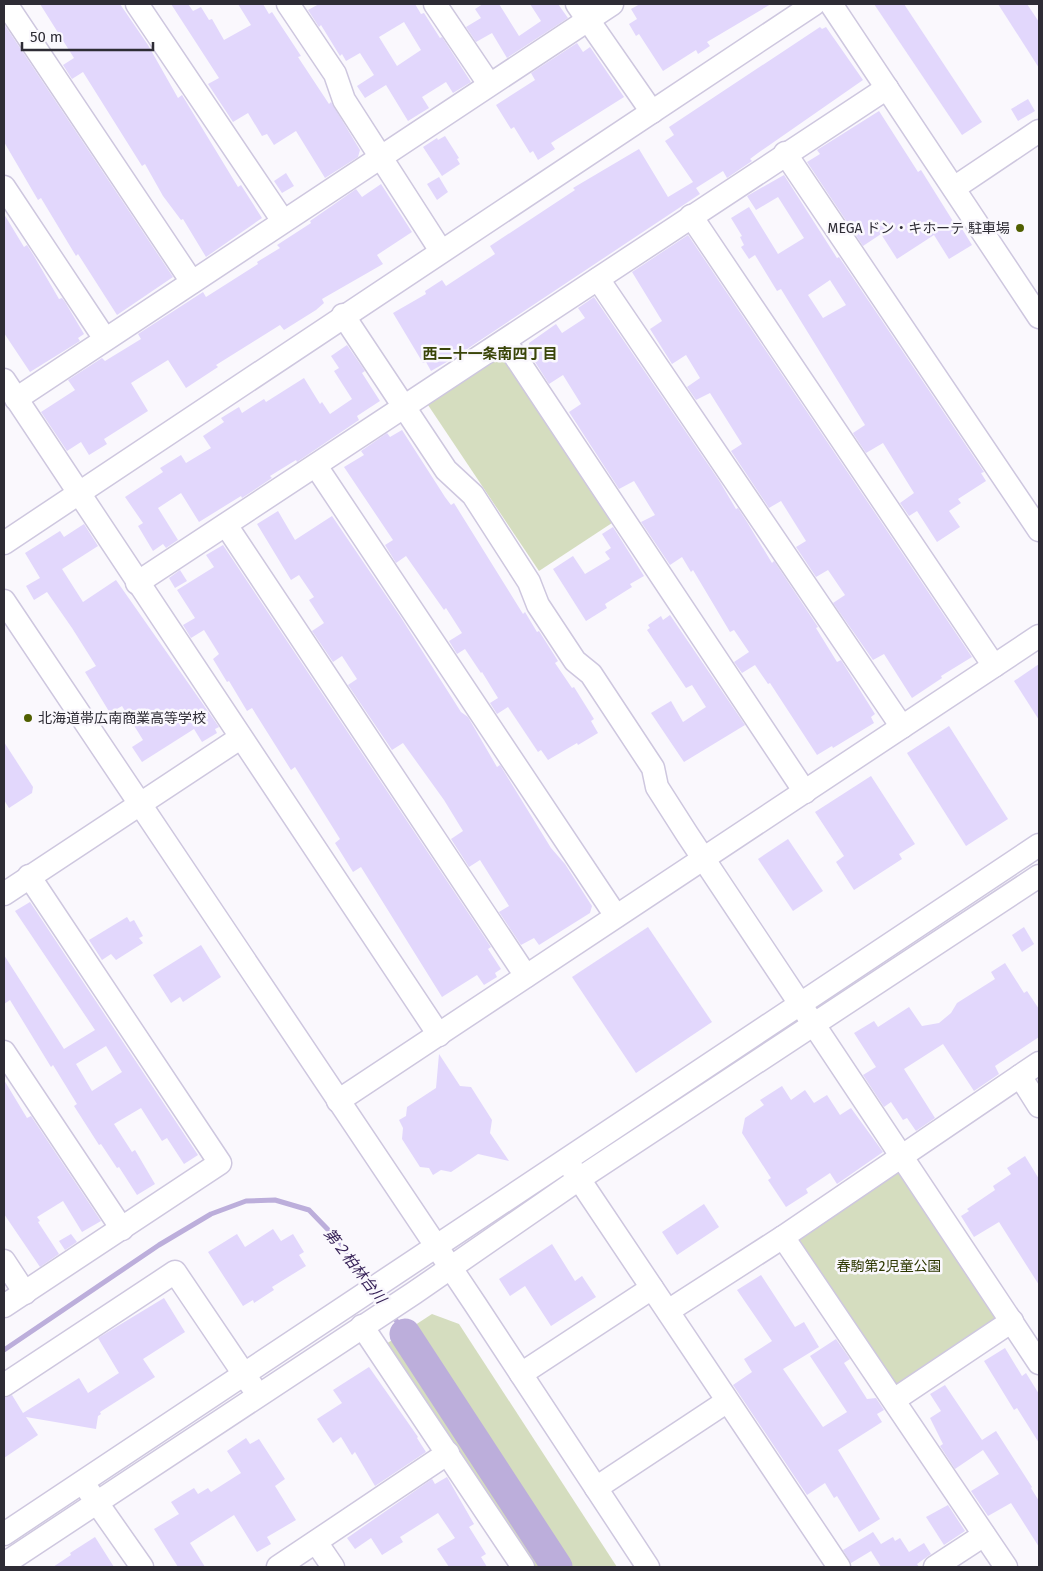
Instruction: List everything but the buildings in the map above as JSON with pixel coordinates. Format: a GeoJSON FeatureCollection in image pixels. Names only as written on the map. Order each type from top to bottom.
{"type":"FeatureCollection","features":[{"type":"Feature","properties":{"kind":"street"},"geometry":{"type":"LineString","coordinates":[[6,4],[192,282]]}},
{"type":"Feature","properties":{"kind":"street"},"geometry":{"type":"LineString","coordinates":[[137,4],[283,221]]}},
{"type":"Feature","properties":{"kind":"street"},"geometry":{"type":"LineString","coordinates":[[288,4],[335,74],[344,100],[441,251]]}},
{"type":"Feature","properties":{"kind":"street"},"geometry":{"type":"LineString","coordinates":[[435,4],[489,84]]}},
{"type":"Feature","properties":{"kind":"street"},"geometry":{"type":"LineString","coordinates":[[16,399],[489,84],[583,12],[612,4]]}},
{"type":"Feature","properties":{"kind":"street"},"geometry":{"type":"LineString","coordinates":[[4,542],[343,315],[814,4]]}},
{"type":"Feature","properties":{"kind":"street"},"geometry":{"type":"LineString","coordinates":[[831,4],[1039,317]]}},
{"type":"Feature","properties":{"kind":"street"},"geometry":{"type":"LineString","coordinates":[[583,12],[652,112]]}},
{"type":"Feature","properties":{"kind":"street"},"geometry":{"type":"LineString","coordinates":[[137,583],[886,88]]}},
{"type":"Feature","properties":{"kind":"street"},"geometry":{"type":"LineString","coordinates":[[954,188],[1039,131]]}},
{"type":"Feature","properties":{"kind":"street"},"geometry":{"type":"LineString","coordinates":[[785,153],[1039,530]]}},
{"type":"Feature","properties":{"kind":"street"},"geometry":{"type":"LineString","coordinates":[[4,187],[105,338]]}},
{"type":"Feature","properties":{"kind":"street"},"geometry":{"type":"LineString","coordinates":[[691,216],[994,666]]}},
{"type":"Feature","properties":{"kind":"street"},"geometry":{"type":"LineString","coordinates":[[598,279],[902,727]]}},
{"type":"Feature","properties":{"kind":"street"},"geometry":{"type":"LineString","coordinates":[[343,315],[446,470],[473,495],[529,582],[538,605],[575,661],[591,674],[653,768],[657,787],[1039,1363]]}},
{"type":"Feature","properties":{"kind":"street"},"geometry":{"type":"LineString","coordinates":[[505,341],[805,792]]}},
{"type":"Feature","properties":{"kind":"street"},"geometry":{"type":"LineString","coordinates":[[4,380],[137,583],[439,1035]]}},
{"type":"Feature","properties":{"kind":"street"},"geometry":{"type":"LineString","coordinates":[[316,466],[616,916]]}},
{"type":"Feature","properties":{"kind":"street"},"geometry":{"type":"LineString","coordinates":[[226,525],[526,976]]}},
{"type":"Feature","properties":{"kind":"street"},"geometry":{"type":"LineString","coordinates":[[4,601],[436,1246],[648,1567]]}},
{"type":"Feature","properties":{"kind":"street"},"geometry":{"type":"LineString","coordinates":[[338,1101],[1039,636]]}},
{"type":"Feature","properties":{"kind":"street"},"geometry":{"type":"LineString","coordinates":[[4,894],[240,738]]}},
{"type":"Feature","properties":{"kind":"street"},"geometry":{"type":"LineString","coordinates":[[4,1534],[243,1374],[389,1280],[436,1246],[1039,845]]}},
{"type":"Feature","properties":{"kind":"street"},"geometry":{"type":"LineString","coordinates":[[4,1306],[220,1163],[29,876]]}},
{"type":"Feature","properties":{"kind":"street"},"geometry":{"type":"LineString","coordinates":[[4,1564],[402,1300],[579,1179],[1039,876]]}},
{"type":"Feature","properties":{"kind":"street"},"geometry":{"type":"LineString","coordinates":[[4,1052],[122,1229]]}},
{"type":"Feature","properties":{"kind":"street"},"geometry":{"type":"LineString","coordinates":[[668,1311],[783,1237],[1039,1063]]}},
{"type":"Feature","properties":{"kind":"street"},"geometry":{"type":"LineString","coordinates":[[1020,1076],[1039,1106]]}},
{"type":"Feature","properties":{"kind":"street"},"geometry":{"type":"LineString","coordinates":[[567,1160],[726,1402],[839,1567]]}},
{"type":"Feature","properties":{"kind":"street"},"geometry":{"type":"LineString","coordinates":[[783,1237],[1006,1567]]}},
{"type":"Feature","properties":{"kind":"street"},"geometry":{"type":"LineString","coordinates":[[4,1261],[25,1293]]}},
{"type":"Feature","properties":{"kind":"street"},"geometry":{"type":"LineString","coordinates":[[4,1385],[175,1272],[258,1394]]}},
{"type":"Feature","properties":{"kind":"street"},"geometry":{"type":"LineString","coordinates":[[521,1374],[652,1288]]}},
{"type":"Feature","properties":{"kind":"street"},"geometry":{"type":"LineString","coordinates":[[894,1400],[1012,1321]]}},
{"type":"Feature","properties":{"kind":"street"},"geometry":{"type":"LineString","coordinates":[[368,1322],[448,1453],[523,1567]]}},
{"type":"Feature","properties":{"kind":"street"},"geometry":{"type":"LineString","coordinates":[[596,1488],[726,1402]]}},
{"type":"Feature","properties":{"kind":"street"},"geometry":{"type":"LineString","coordinates":[[278,1567],[448,1453]]}},
{"type":"Feature","properties":{"kind":"street"},"geometry":{"type":"LineString","coordinates":[[82,1482],[142,1567]]}},
{"type":"Feature","properties":{"kind":"street"},"geometry":{"type":"LineString","coordinates":[[935,1567],[984,1535]]}},
{"type":"Feature","properties":{"kind":"street"},"geometry":{"type":"LineString","coordinates":[[316,1542],[333,1567]]}},
{"type":"Feature","properties":{"kind":"green space"},"geometry":{"type":"Polygon","coordinates":[[[504,354],[615,521],[539,571],[428,405],[504,354]]]}},
{"type":"Feature","properties":{"kind":"green space","name":"春駒第2児童公園"},"geometry":{"type":"Polygon","coordinates":[[[899,1169],[998,1312],[995,1322],[904,1387],[890,1383],[797,1248],[799,1235],[899,1169]]]}},
{"type":"Feature","properties":{"kind":"green space"},"geometry":{"type":"Polygon","coordinates":[[[432,1314],[459,1324],[617,1567],[532,1567],[386,1344],[432,1314]]]}},
{"type":"Feature","properties":{"kind":"waterway","name":"第２柏林台川"},"geometry":{"type":"LineString","coordinates":[[4,1350],[159,1245],[211,1214],[246,1201],[275,1200],[309,1210],[339,1241],[369,1283]]}},
{"type":"Feature","properties":{"kind":"waterway","name":"第２柏林台川"},"geometry":{"type":"LineString","coordinates":[[392,1314],[405,1334]]}},
{"type":"Feature","properties":{"kind":"waterway","name":"第２柏林台川"},"geometry":{"type":"LineString","coordinates":[[405,1334],[557,1567]]}},
{"type":"Feature","properties":{"kind":"place","name":"MEGA ドン・キホーテ 駐車場"},"geometry":{"type":"Point","coordinates":[1020,228]}},
{"type":"Feature","properties":{"kind":"place","name":"北海道帯広南商業高等学校"},"geometry":{"type":"Point","coordinates":[28,718]}},
{"type":"Feature","properties":{"kind":"district","name":"西二十一条南四丁目"},"geometry":{"type":"Point","coordinates":[490,354]}}]}
